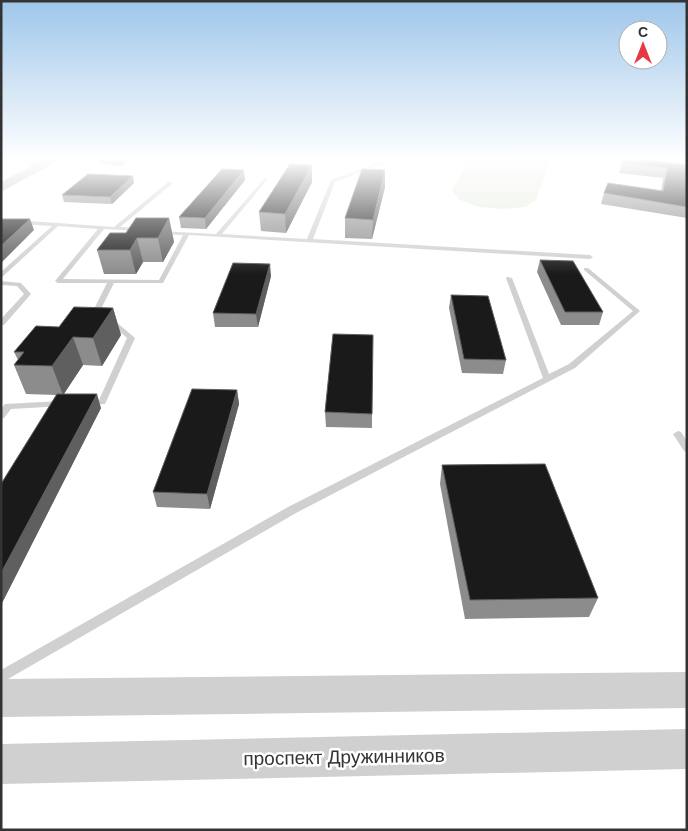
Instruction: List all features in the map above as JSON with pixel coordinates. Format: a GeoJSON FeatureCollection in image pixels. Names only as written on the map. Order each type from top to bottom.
{"type":"FeatureCollection","features":[{"type":"Feature","properties":{"kind":"street"},"geometry":{"type":"LineString","coordinates":[[1,698],[687,690]]}},
{"type":"Feature","properties":{"kind":"street","name":"проспект Дружинников"},"geometry":{"type":"LineString","coordinates":[[1,764],[687,749]]}},
{"type":"Feature","properties":{"kind":"lane"},"geometry":{"type":"LineString","coordinates":[[115,229],[154,197]]}},
{"type":"Feature","properties":{"kind":"lane"},"geometry":{"type":"LineString","coordinates":[[218,235],[250,197]]}},
{"type":"Feature","properties":{"kind":"lane"},"geometry":{"type":"LineString","coordinates":[[309,241],[327,197]]}},
{"type":"Feature","properties":{"kind":"lane"},"geometry":{"type":"LineString","coordinates":[[1,221],[142,230]]}},
{"type":"Feature","properties":{"kind":"lane"},"geometry":{"type":"LineString","coordinates":[[1,276],[56,225]]}},
{"type":"Feature","properties":{"kind":"lane"},"geometry":{"type":"LineString","coordinates":[[102,228],[58,281],[161,282],[187,233]]}},
{"type":"Feature","properties":{"kind":"lane"},"geometry":{"type":"LineString","coordinates":[[151,231],[590,257]]}},
{"type":"Feature","properties":{"kind":"lane"},"geometry":{"type":"LineString","coordinates":[[1,677],[292,510],[572,366],[637,311],[586,269]]}},
{"type":"Feature","properties":{"kind":"lane"},"geometry":{"type":"LineString","coordinates":[[510,278],[547,379]]}},
{"type":"Feature","properties":{"kind":"lane"},"geometry":{"type":"LineString","coordinates":[[83,403],[102,402],[131,338],[97,309],[112,282]]}},
{"type":"Feature","properties":{"kind":"lane"},"geometry":{"type":"LineString","coordinates":[[1,283],[19,284],[28,294],[1,323]]}},
{"type":"Feature","properties":{"kind":"lane"},"geometry":{"type":"LineString","coordinates":[[1,416],[8,406],[74,403]]}},
{"type":"Feature","properties":{"kind":"lane"},"geometry":{"type":"LineString","coordinates":[[678,434],[687,449]]}},
{"type":"Feature","properties":{"kind":"shaded area"},"geometry":{"type":"Polygon","coordinates":[[[457,197],[537,197],[536,200],[525,207],[502,209],[479,207],[460,200],[457,197]]]}},
{"type":"Feature","properties":{"kind":"building"},"geometry":{"type":"Polygon","coordinates":[[[197,197],[222,197],[205,218],[179,217],[197,197]]]}},
{"type":"Feature","properties":{"kind":"building"},"geometry":{"type":"Polygon","coordinates":[[[269,197],[294,197],[285,214],[259,212],[269,197]]]}},
{"type":"Feature","properties":{"kind":"building"},"geometry":{"type":"Polygon","coordinates":[[[352,197],[379,197],[373,220],[345,218],[352,197]]]}},
{"type":"Feature","properties":{"kind":"building"},"geometry":{"type":"Polygon","coordinates":[[[626,197],[687,197],[687,207],[626,197]]]}},
{"type":"Feature","properties":{"kind":"building"},"geometry":{"type":"Polygon","coordinates":[[[136,218],[169,218],[158,238],[137,238],[130,250],[97,250],[110,233],[126,233],[136,218]]]}},
{"type":"Feature","properties":{"kind":"building"},"geometry":{"type":"Polygon","coordinates":[[[1,219],[30,219],[1,246],[1,219]]]}},
{"type":"Feature","properties":{"kind":"building"},"geometry":{"type":"Polygon","coordinates":[[[540,260],[573,261],[603,312],[565,312],[540,260]]]}},
{"type":"Feature","properties":{"kind":"building"},"geometry":{"type":"Polygon","coordinates":[[[233,263],[270,264],[256,314],[213,313],[233,263]]]}},
{"type":"Feature","properties":{"kind":"building"},"geometry":{"type":"Polygon","coordinates":[[[451,295],[488,296],[506,360],[464,359],[451,295]]]}},
{"type":"Feature","properties":{"kind":"building"},"geometry":{"type":"Polygon","coordinates":[[[74,307],[113,308],[93,338],[73,337],[52,366],[14,365],[24,352],[14,352],[36,326],[59,327],[74,307]]]}},
{"type":"Feature","properties":{"kind":"building"},"geometry":{"type":"Polygon","coordinates":[[[333,334],[373,335],[372,414],[325,412],[333,334]]]}},
{"type":"Feature","properties":{"kind":"building"},"geometry":{"type":"Polygon","coordinates":[[[192,389],[237,390],[207,494],[153,492],[192,389]]]}},
{"type":"Feature","properties":{"kind":"building"},"geometry":{"type":"Polygon","coordinates":[[[57,394],[97,394],[1,573],[1,484],[57,394]]]}},
{"type":"Feature","properties":{"kind":"building"},"geometry":{"type":"Polygon","coordinates":[[[545,464],[598,598],[470,600],[442,465],[545,464]]]}}]}
